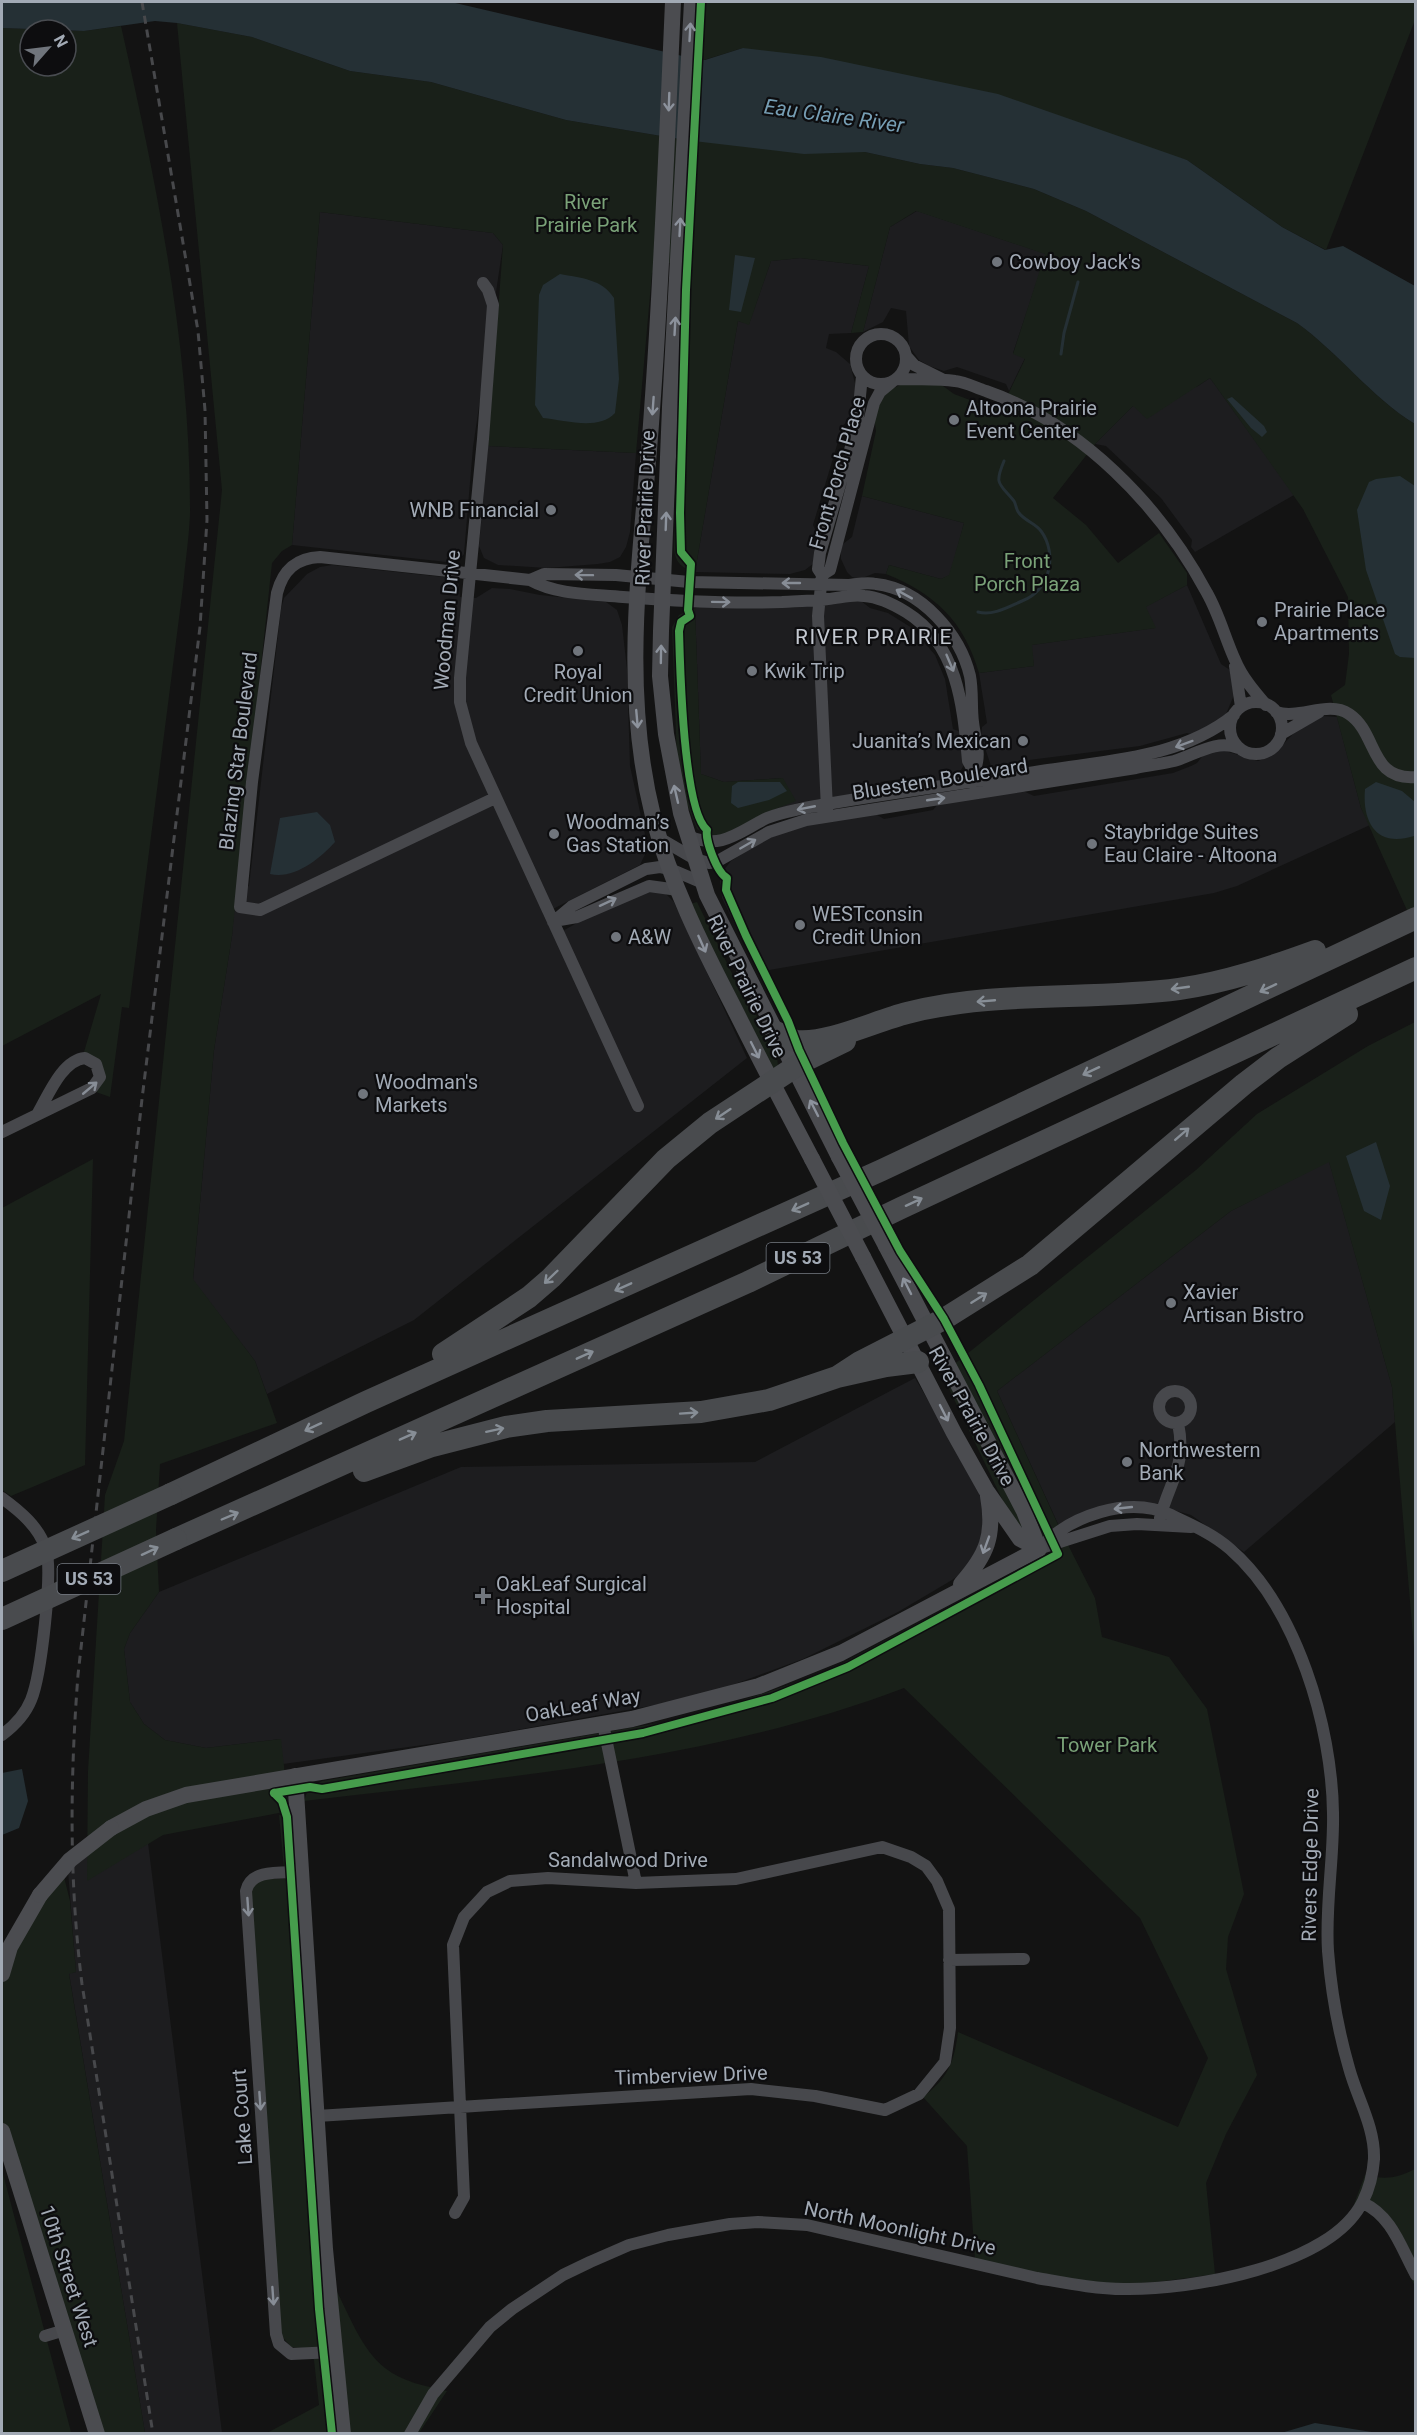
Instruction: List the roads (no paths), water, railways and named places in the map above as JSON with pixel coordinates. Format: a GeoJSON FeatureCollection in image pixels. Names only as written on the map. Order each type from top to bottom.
{"type":"FeatureCollection","features":[{"type":"Feature","properties":{"kind":"highway"},"geometry":{"type":"LineString","coordinates":[[776,1032],[790,1040],[802,1041],[836,1035],[907,1013],[945,1005],[1010,999],[1141,993],[1216,982],[1283,963],[1383,924],[1416,916]]}},
{"type":"Feature","properties":{"kind":"highway","name":"US 53"},"geometry":{"type":"LineString","coordinates":[[2,1571],[366,1402],[882,1170],[1416,916]]}},
{"type":"Feature","properties":{"kind":"highway","name":"US 53"},"geometry":{"type":"LineString","coordinates":[[2,1619],[748,1282],[911,1203],[1416,968]]}},
{"type":"Feature","properties":{"kind":"highway"},"geometry":{"type":"LineString","coordinates":[[837,1377],[860,1362],[928,1327],[1030,1264],[1190,1128],[1278,1058],[1416,973]]}},
{"type":"Feature","properties":{"kind":"highway"},"geometry":{"type":"LineString","coordinates":[[366,1402],[477,1334],[529,1297],[681,1146],[710,1123],[771,1081],[868,1026]]}},
{"type":"Feature","properties":{"kind":"highway"},"geometry":{"type":"LineString","coordinates":[[259,1503],[317,1487],[432,1446],[488,1431],[547,1421],[701,1412],[782,1398],[837,1377],[886,1366],[918,1362]]}},
{"type":"Feature","properties":{"kind":"main road","name":"River Prairie Drive"},"geometry":{"type":"LineString","coordinates":[[673,2],[664,579],[660,676],[671,769],[695,859],[727,938],[1024,1511],[1039,1549]]}},
{"type":"Feature","properties":{"kind":"main road","name":"River Prairie Drive"},"geometry":{"type":"LineString","coordinates":[[692,2],[669,285],[636,598],[634,657],[638,733],[646,782],[659,838],[678,890],[706,954],[771,1081],[986,1490],[1020,1539],[1039,1549]]}},
{"type":"Feature","properties":{"kind":"main road"},"geometry":{"type":"LineString","coordinates":[[955,1592],[978,1565],[990,1537],[990,1508],[986,1490]]}},
{"type":"Feature","properties":{"kind":"main road","name":"OakLeaf Way"},"geometry":{"type":"LineString","coordinates":[[6,1946],[40,1895],[70,1860],[111,1828],[146,1809],[186,1795],[632,1719],[759,1686],[841,1653],[1039,1549]]}},
{"type":"Feature","properties":{"kind":"main road"},"geometry":{"type":"LineString","coordinates":[[295,1776],[325,2249],[342,2433]]}},
{"type":"Feature","properties":{"kind":"main road"},"geometry":{"type":"LineString","coordinates":[[2,1974],[6,1946]]}},
{"type":"Feature","properties":{"kind":"main road","name":"10th Street West"},"geometry":{"type":"LineString","coordinates":[[2,2131],[97,2433]]}},
{"type":"Feature","properties":{"kind":"street","name":"Woodman Drive"},"geometry":{"type":"LineString","coordinates":[[483,283],[493,305],[460,678],[460,702],[471,743],[495,798],[638,1106]]}},
{"type":"Feature","properties":{"kind":"street","name":"Front Porch Place"},"geometry":{"type":"LineString","coordinates":[[821,579],[830,570],[876,397],[894,381],[904,369],[906,356],[901,344],[890,336],[883,334],[862,342],[856,354],[857,367],[862,376],[876,384],[894,381]]}},
{"type":"Feature","properties":{"kind":"street"},"geometry":{"type":"LineString","coordinates":[[906,356],[914,365],[946,381]]}},
{"type":"Feature","properties":{"kind":"street","name":"Front Porch Place"},"geometry":{"type":"LineString","coordinates":[[827,810],[819,647],[821,579],[818,569],[820,554],[857,426],[862,376]]}},
{"type":"Feature","properties":{"kind":"street"},"geometry":{"type":"LineString","coordinates":[[894,381],[957,381],[1023,406],[1081,444],[1117,475],[1157,518],[1194,570],[1215,609],[1235,662],[1250,687],[1280,718],[1281,734],[1322,711]]}},
{"type":"Feature","properties":{"kind":"street","name":"Blazing Star Boulevard"},"geometry":{"type":"LineString","coordinates":[[495,798],[260,910],[240,907],[252,782],[277,593],[288,569],[300,560],[320,557],[530,580],[545,589],[636,598],[762,602],[819,600],[854,595],[877,598],[899,607],[924,624],[945,652],[955,676],[968,761],[976,782]]}},
{"type":"Feature","properties":{"kind":"street","name":"Blazing Star Boulevard"},"geometry":{"type":"LineString","coordinates":[[530,580],[544,574],[638,577],[689,582],[821,579],[885,585],[915,600],[941,621],[957,646],[969,674],[972,721],[980,760],[976,782]]}},
{"type":"Feature","properties":{"kind":"street"},"geometry":{"type":"LineString","coordinates":[[1235,662],[1237,711],[1230,732],[1238,748]]}},
{"type":"Feature","properties":{"kind":"street"},"geometry":{"type":"LineString","coordinates":[[1237,711],[1258,702],[1294,715],[1337,709],[1349,713],[1360,724],[1383,766],[1397,775],[1416,777]]}},
{"type":"Feature","properties":{"kind":"street","name":"Bluestem Boulevard"},"geometry":{"type":"LineString","coordinates":[[688,836],[708,842],[723,841],[769,817],[827,810],[1178,747],[1210,733],[1237,711]]}},
{"type":"Feature","properties":{"kind":"street","name":"Bluestem Boulevard"},"geometry":{"type":"LineString","coordinates":[[976,782],[1173,761],[1211,747],[1233,745],[1252,754],[1268,752],[1279,741],[1281,734]]}},
{"type":"Feature","properties":{"kind":"street","name":"Bluestem Boulevard"},"geometry":{"type":"LineString","coordinates":[[695,859],[709,863],[716,862],[769,832],[827,810]]}},
{"type":"Feature","properties":{"kind":"street"},"geometry":{"type":"LineString","coordinates":[[659,838],[695,859]]}},
{"type":"Feature","properties":{"kind":"street"},"geometry":{"type":"LineString","coordinates":[[553,922],[572,906],[646,869],[660,867],[670,869],[703,883]]}},
{"type":"Feature","properties":{"kind":"street"},"geometry":{"type":"LineString","coordinates":[[553,922],[577,917],[649,886],[678,890]]}},
{"type":"Feature","properties":{"kind":"street"},"geometry":{"type":"LineString","coordinates":[[2,1132],[92,1088],[100,1077],[96,1064],[85,1058],[75,1061],[64,1072],[38,1113]]}},
{"type":"Feature","properties":{"kind":"street"},"geometry":{"type":"LineString","coordinates":[[1158,1525],[1179,1467],[1181,1439],[1178,1423]]}},
{"type":"Feature","properties":{"kind":"street"},"geometry":{"type":"LineString","coordinates":[[2,1498],[16,1508],[36,1530],[46,1548],[50,1572],[35,1689],[24,1713],[2,1735]]}},
{"type":"Feature","properties":{"kind":"street","name":"Rivers Edge Drive"},"geometry":{"type":"LineString","coordinates":[[1039,1549],[1054,1534],[1103,1512],[1137,1507],[1162,1511],[1214,1536],[1242,1560],[1275,1606],[1299,1654],[1323,1727],[1334,1809],[1328,1922],[1332,1985],[1349,2069],[1369,2123],[1372,2141],[1374,2158],[1370,2182],[1363,2202]]}},
{"type":"Feature","properties":{"kind":"street","name":"Rivers Edge Drive"},"geometry":{"type":"LineString","coordinates":[[1039,1549],[1110,1526],[1158,1525],[1198,1528]]}},
{"type":"Feature","properties":{"kind":"street"},"geometry":{"type":"LineString","coordinates":[[603,1724],[636,1883]]}},
{"type":"Feature","properties":{"kind":"street","name":"Sandalwood Drive"},"geometry":{"type":"LineString","coordinates":[[455,2213],[464,2197],[453,1945],[464,1917],[487,1892],[510,1881],[548,1878],[636,1883],[736,1879],[882,1847],[911,1857],[926,1866],[937,1881],[949,1909],[950,1960]]}},
{"type":"Feature","properties":{"kind":"street","name":"Lake Court"},"geometry":{"type":"LineString","coordinates":[[301,1872],[257,1876],[250,1882],[246,1891],[276,2334],[279,2344],[291,2354],[334,2352]]}},
{"type":"Feature","properties":{"kind":"street"},"geometry":{"type":"LineString","coordinates":[[950,1960],[1024,1959]]}},
{"type":"Feature","properties":{"kind":"street","name":"Timberview Drive"},"geometry":{"type":"LineString","coordinates":[[317,2116],[751,2089],[815,2096],[885,2110],[920,2094],[945,2062],[950,2028],[950,1960]]}},
{"type":"Feature","properties":{"kind":"street"},"geometry":{"type":"LineString","coordinates":[[1363,2202],[1386,2218],[1416,2275]]}},
{"type":"Feature","properties":{"kind":"street","name":"North Moonlight Drive"},"geometry":{"type":"LineString","coordinates":[[410,2433],[433,2394],[490,2327],[512,2309],[563,2275],[590,2262],[630,2245],[668,2235],[730,2224],[758,2222],[807,2225],[1037,2278],[1101,2288],[1127,2289],[1219,2280],[1266,2266],[1313,2248],[1331,2238],[1363,2202]]}},
{"type":"Feature","properties":{"kind":"street"},"geometry":{"type":"LineString","coordinates":[[45,2336],[65,2330]]}},
{"type":"Feature","properties":{"kind":"water","name":"Eau Claire River"},"geometry":{"type":"Polygon","coordinates":[[[2,2],[451,2],[691,58],[705,60],[743,48],[821,57],[998,94],[1187,160],[1282,227],[1325,250],[1343,246],[1415,286],[1415,424],[1384,401],[1297,323],[1086,211],[1034,189],[953,168],[920,164],[865,152],[804,154],[685,140],[566,120],[431,82],[350,71],[252,37],[177,23],[155,21],[84,31],[78,31],[78,18],[18,18],[18,29],[2,28],[2,2]]]}},
{"type":"Feature","properties":{"kind":"water"},"geometry":{"type":"Polygon","coordinates":[[[735,255],[755,258],[741,312],[729,310],[735,255]]]}},
{"type":"Feature","properties":{"kind":"water"},"geometry":{"type":"Polygon","coordinates":[[[560,274],[597,283],[614,298],[619,379],[615,413],[600,422],[581,423],[543,418],[535,405],[539,295],[543,285],[560,274]]]}},
{"type":"Feature","properties":{"kind":"water"},"geometry":{"type":"Polygon","coordinates":[[[1232,397],[1264,426],[1267,432],[1262,437],[1251,428],[1227,399],[1232,397]]]}},
{"type":"Feature","properties":{"kind":"water"},"geometry":{"type":"Polygon","coordinates":[[[1400,476],[1415,486],[1415,658],[1400,657],[1395,654],[1366,570],[1357,510],[1369,482],[1400,476]]]}},
{"type":"Feature","properties":{"kind":"water"},"geometry":{"type":"Polygon","coordinates":[[[738,782],[780,782],[787,791],[769,800],[738,808],[731,803],[732,786],[738,782]]]}},
{"type":"Feature","properties":{"kind":"water"},"geometry":{"type":"Polygon","coordinates":[[[1376,782],[1402,791],[1415,802],[1414,836],[1401,839],[1390,838],[1374,830],[1366,812],[1365,789],[1376,782]]]}},
{"type":"Feature","properties":{"kind":"water"},"geometry":{"type":"Polygon","coordinates":[[[317,812],[330,825],[335,842],[306,867],[288,874],[270,874],[280,818],[317,812]]]}},
{"type":"Feature","properties":{"kind":"water"},"geometry":{"type":"Polygon","coordinates":[[[1376,1142],[1390,1186],[1381,1220],[1364,1211],[1346,1156],[1376,1142]]]}},
{"type":"Feature","properties":{"kind":"water"},"geometry":{"type":"Polygon","coordinates":[[[22,1769],[28,1801],[19,1828],[2,1835],[2,1773],[22,1769]]]}},
{"type":"Feature","properties":{"kind":"water"},"geometry":{"type":"Polygon","coordinates":[[[1315,2423],[1378,2433],[1281,2433],[1315,2423]]]}},
{"type":"Feature","properties":{"kind":"waterway"},"geometry":{"type":"LineString","coordinates":[[1061,354],[1064,333],[1078,282]]}},
{"type":"Feature","properties":{"kind":"waterway"},"geometry":{"type":"LineString","coordinates":[[978,612],[989,613],[1000,610],[1032,596],[1045,581],[1050,561],[1049,550],[1041,531],[1019,513],[1014,501],[1000,483],[999,475],[1004,461]]}},
{"type":"Feature","properties":{"kind":"railway"},"geometry":{"type":"LineString","coordinates":[[142,2],[198,331],[205,410],[207,520],[200,627],[142,1099],[78,1675],[73,1753],[72,1830],[75,1907],[82,1984],[153,2434]]}},
{"type":"Feature","properties":{"kind":"place","name":"Cowboy Jack's"},"geometry":{"type":"Point","coordinates":[997,262]}},
{"type":"Feature","properties":{"kind":"place","name":"Altoona Prairie Event Center"},"geometry":{"type":"Point","coordinates":[954,420]}},
{"type":"Feature","properties":{"kind":"place","name":"WNB Financial"},"geometry":{"type":"Point","coordinates":[551,510]}},
{"type":"Feature","properties":{"kind":"place","name":"Prairie Place Apartments"},"geometry":{"type":"Point","coordinates":[1262,622]}},
{"type":"Feature","properties":{"kind":"place","name":"Royal Credit Union"},"geometry":{"type":"Point","coordinates":[578,651]}},
{"type":"Feature","properties":{"kind":"place","name":"Kwik Trip"},"geometry":{"type":"Point","coordinates":[752,671]}},
{"type":"Feature","properties":{"kind":"place","name":"Juanita’s Mexican"},"geometry":{"type":"Point","coordinates":[1023,741]}},
{"type":"Feature","properties":{"kind":"place","name":"Woodman’s Gas Station"},"geometry":{"type":"Point","coordinates":[554,834]}},
{"type":"Feature","properties":{"kind":"place","name":"Staybridge Suites Eau Claire - Altoona"},"geometry":{"type":"Point","coordinates":[1092,844]}},
{"type":"Feature","properties":{"kind":"place","name":"WESTconsin Credit Union"},"geometry":{"type":"Point","coordinates":[800,925]}},
{"type":"Feature","properties":{"kind":"place","name":"A&W"},"geometry":{"type":"Point","coordinates":[616,937]}},
{"type":"Feature","properties":{"kind":"place","name":"Woodman's Markets"},"geometry":{"type":"Point","coordinates":[363,1094]}},
{"type":"Feature","properties":{"kind":"place","name":"Xavier Artisan Bistro"},"geometry":{"type":"Point","coordinates":[1171,1303]}},
{"type":"Feature","properties":{"kind":"place","name":"Northwestern Bank"},"geometry":{"type":"Point","coordinates":[1127,1462]}},
{"type":"Feature","properties":{"kind":"place","name":"OakLeaf Surgical Hospital"},"geometry":{"type":"Point","coordinates":[483,1596]}},
{"type":"Feature","properties":{"kind":"district","name":"RIVER PRAIRIE"},"geometry":{"type":"Point","coordinates":[874,637]}},
{"type":"Feature","properties":{"kind":"park label","name":"River Prairie Park"},"geometry":{"type":"Point","coordinates":[586,214]}},
{"type":"Feature","properties":{"kind":"park label","name":"Front Porch Plaza"},"geometry":{"type":"Point","coordinates":[1027,572]}},
{"type":"Feature","properties":{"kind":"park label","name":"Tower Park"},"geometry":{"type":"Point","coordinates":[1107,1745]}}]}
